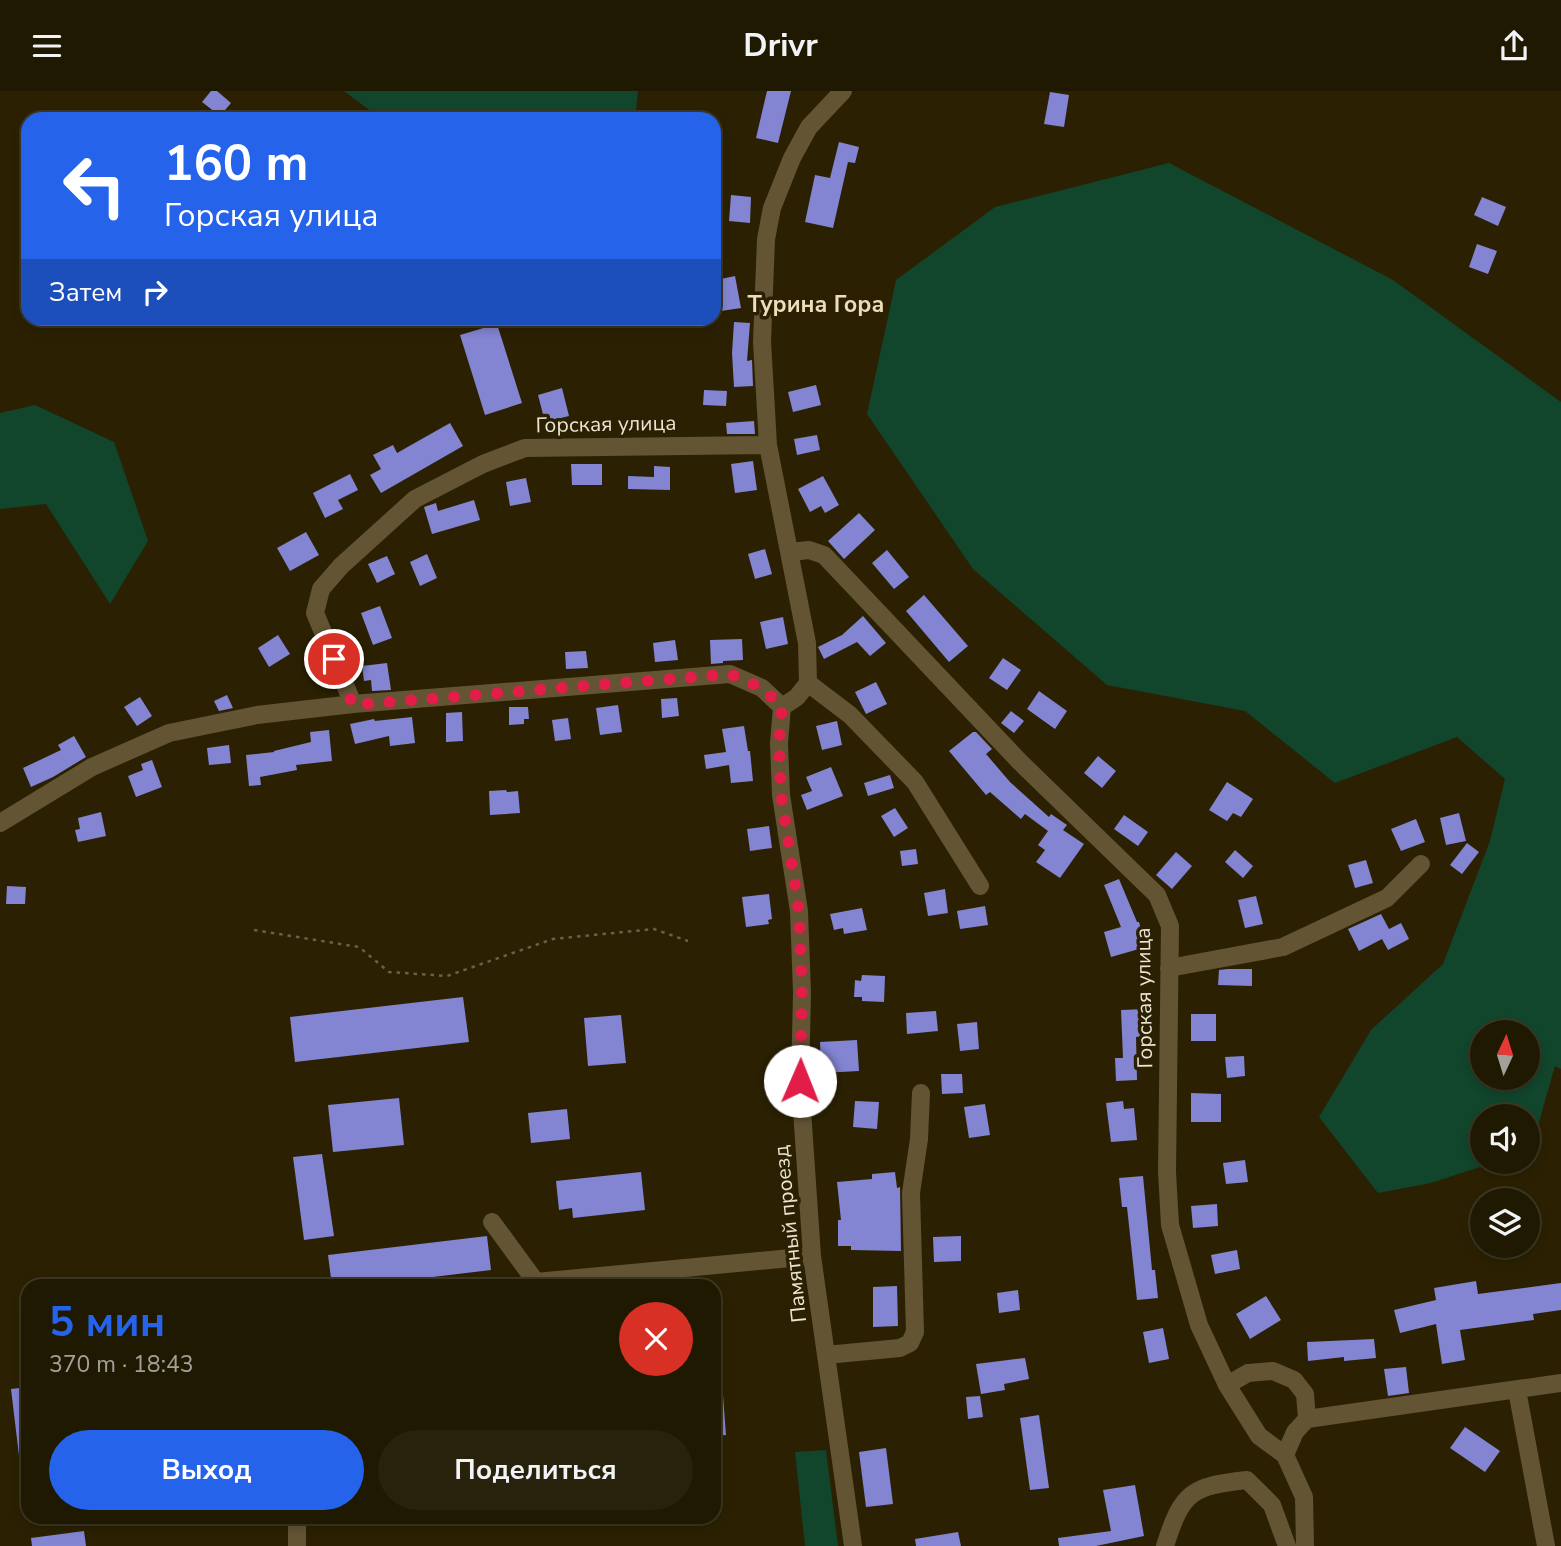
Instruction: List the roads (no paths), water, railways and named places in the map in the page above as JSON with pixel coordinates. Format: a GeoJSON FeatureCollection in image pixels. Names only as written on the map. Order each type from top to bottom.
{"type":"FeatureCollection","features":[{"type":"Feature","properties":{"kind":"street"},"geometry":{"type":"LineString","coordinates":[[0,824],[92,767],[169,733],[257,715],[730,674],[762,688],[782,707],[797,697],[807,683],[807,642],[768,445],[762,342],[766,239],[772,208],[792,158],[809,127],[843,91]]}},
{"type":"Feature","properties":{"kind":"street","name":"Горская улица"},"geometry":{"type":"LineString","coordinates":[[353,705],[315,614],[321,589],[341,566],[415,499],[483,464],[524,448],[768,445]]}},
{"type":"Feature","properties":{"kind":"street","name":"Горская улица"},"geometry":{"type":"LineString","coordinates":[[790,552],[809,551],[824,555],[1019,761],[1157,895],[1170,926],[1167,1172],[1170,1225],[1199,1325],[1227,1385],[1259,1436],[1284,1455],[1304,1497],[1305,1546]]}},
{"type":"Feature","properties":{"kind":"street"},"geometry":{"type":"LineString","coordinates":[[807,683],[850,715],[915,782],[980,886]]}},
{"type":"Feature","properties":{"kind":"street","name":"Памятный проезд"},"geometry":{"type":"LineString","coordinates":[[782,707],[779,743],[781,795],[799,911],[802,993],[800,1081],[812,1256],[853,1546]]}},
{"type":"Feature","properties":{"kind":"street"},"geometry":{"type":"LineString","coordinates":[[1169,968],[1283,947],[1387,898],[1421,864]]}},
{"type":"Feature","properties":{"kind":"street"},"geometry":{"type":"LineString","coordinates":[[827,1355],[900,1347],[910,1343],[915,1332],[911,1193],[919,1139],[921,1093]]}},
{"type":"Feature","properties":{"kind":"street"},"geometry":{"type":"LineString","coordinates":[[492,1222],[534,1279]]}},
{"type":"Feature","properties":{"kind":"street"},"geometry":{"type":"LineString","coordinates":[[568,1279],[812,1256]]}},
{"type":"Feature","properties":{"kind":"street"},"geometry":{"type":"LineString","coordinates":[[1227,1385],[1248,1373],[1273,1371],[1283,1375],[1294,1380],[1305,1394],[1307,1419]]}},
{"type":"Feature","properties":{"kind":"street"},"geometry":{"type":"LineString","coordinates":[[1284,1455],[1295,1431],[1307,1419],[1561,1383]]}},
{"type":"Feature","properties":{"kind":"street"},"geometry":{"type":"LineString","coordinates":[[1517,1390],[1546,1546]]}},
{"type":"Feature","properties":{"kind":"street"},"geometry":{"type":"LineString","coordinates":[[1165,1546],[1176,1513],[1190,1494],[1218,1483],[1247,1481],[1272,1505],[1287,1546]]}},
{"type":"Feature","properties":{"kind":"street"},"geometry":{"type":"LineString","coordinates":[[297,1525],[297,1546]]}},
{"type":"Feature","properties":{"kind":"district","name":"Турина Гора"},"geometry":{"type":"Point","coordinates":[816,304]}}]}
